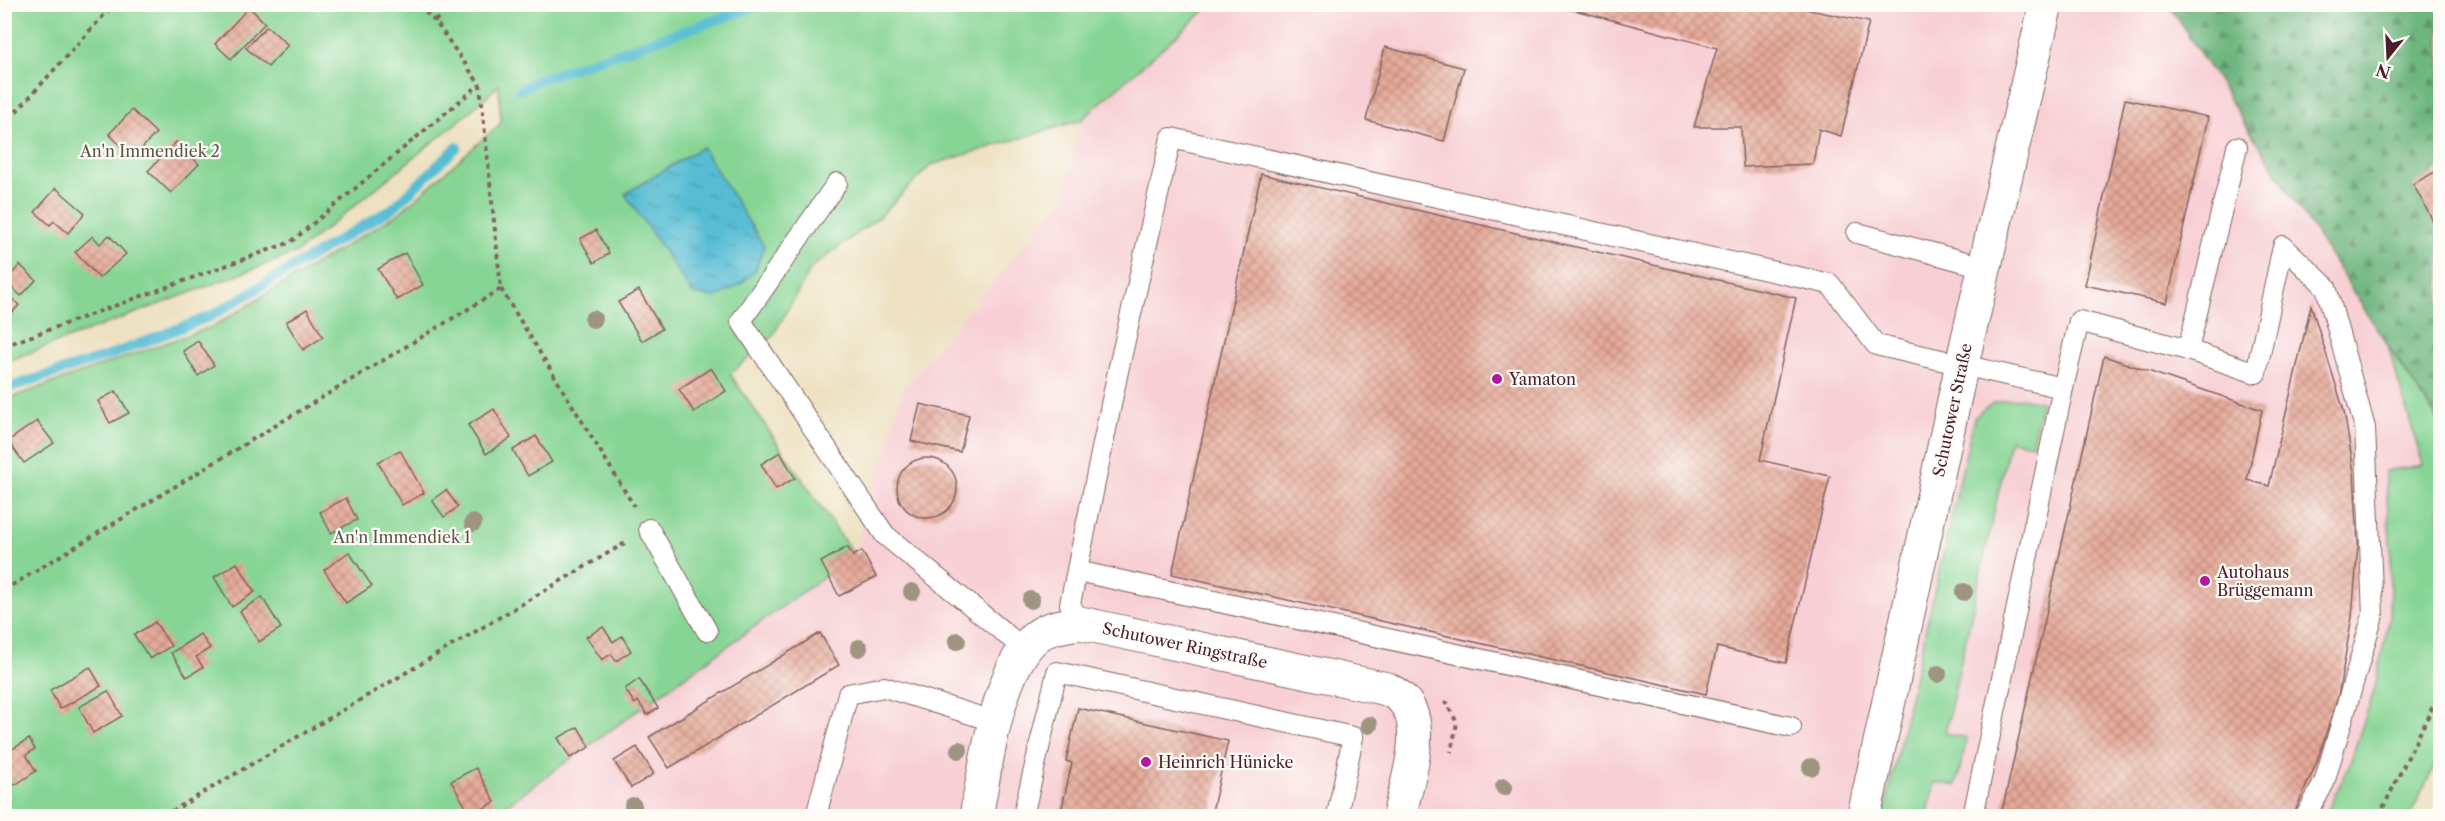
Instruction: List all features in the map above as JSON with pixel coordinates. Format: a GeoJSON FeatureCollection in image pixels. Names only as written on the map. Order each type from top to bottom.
{"type":"FeatureCollection","features":[{"type":"Feature","properties":{"kind":"street","name":"Schutower Straße"},"geometry":{"type":"LineString","coordinates":[[1864,816],[1962,364],[2046,4]]}},
{"type":"Feature","properties":{"kind":"street","name":"Schutower Ringstraße"},"geometry":{"type":"LineString","coordinates":[[976,816],[1008,677],[1024,649],[1039,634],[1060,626],[1080,623],[1388,689],[1403,700],[1412,715],[1416,736],[1399,816]]}},
{"type":"Feature","properties":{"kind":"lane"},"geometry":{"type":"LineString","coordinates":[[1080,623],[1070,604],[1118,371],[1171,138],[1830,284],[1876,345],[2063,387]]}},
{"type":"Feature","properties":{"kind":"lane"},"geometry":{"type":"LineString","coordinates":[[2188,350],[2237,147]]}},
{"type":"Feature","properties":{"kind":"lane"},"geometry":{"type":"LineString","coordinates":[[837,183],[741,321],[885,535],[1024,649]]}},
{"type":"Feature","properties":{"kind":"lane"},"geometry":{"type":"LineString","coordinates":[[1857,234],[1984,267]]}},
{"type":"Feature","properties":{"kind":"lane"},"geometry":{"type":"LineString","coordinates":[[1973,816],[2063,387],[2079,321],[2188,350],[2256,373],[2283,246],[2326,287],[2365,428],[2373,615],[2324,783],[2306,816]]}},
{"type":"Feature","properties":{"kind":"lane"},"geometry":{"type":"LineString","coordinates":[[649,530],[707,631]]}},
{"type":"Feature","properties":{"kind":"lane"},"geometry":{"type":"LineString","coordinates":[[1077,571],[1791,727]]}},
{"type":"Feature","properties":{"kind":"lane"},"geometry":{"type":"LineString","coordinates":[[1023,816],[1057,672],[1353,737],[1337,816]]}},
{"type":"Feature","properties":{"kind":"lane"},"geometry":{"type":"LineString","coordinates":[[816,816],[848,694],[884,687],[996,722]]}},
{"type":"Feature","properties":{"kind":"path"},"geometry":{"type":"LineString","coordinates":[[4,125],[114,4]]}},
{"type":"Feature","properties":{"kind":"path"},"geometry":{"type":"LineString","coordinates":[[164,816],[649,530],[501,289],[480,85],[435,21],[417,4]]}},
{"type":"Feature","properties":{"kind":"path"},"geometry":{"type":"LineString","coordinates":[[435,21],[451,4]]}},
{"type":"Feature","properties":{"kind":"path"},"geometry":{"type":"LineString","coordinates":[[4,346],[291,242],[480,85]]}},
{"type":"Feature","properties":{"kind":"path"},"geometry":{"type":"LineString","coordinates":[[4,590],[501,289]]}},
{"type":"Feature","properties":{"kind":"path"},"geometry":{"type":"LineString","coordinates":[[2379,816],[2440,692]]}},
{"type":"Feature","properties":{"kind":"shaded area"},"geometry":{"type":"Polygon","coordinates":[[[1203,5],[2440,5],[2440,692],[2379,816],[491,816],[854,555],[905,385],[1064,199],[1081,120],[1203,5]]]}},
{"type":"Feature","properties":{"kind":"green space","name":"An'n Immendiek 1"},"geometry":{"type":"Polygon","coordinates":[[[5,5],[1211,5],[1081,120],[931,165],[879,217],[812,267],[772,337],[730,374],[854,555],[491,816],[5,816],[4,400],[214,326],[398,214],[501,123],[499,85],[466,115],[296,253],[5,362],[5,5]]]}},
{"type":"Feature","properties":{"kind":"green space"},"geometry":{"type":"Polygon","coordinates":[[[2169,5],[2440,5],[2440,423],[2388,346],[2169,5]]]}},
{"type":"Feature","properties":{"kind":"green space"},"geometry":{"type":"Polygon","coordinates":[[[2388,346],[2440,423],[2440,755],[2410,816],[2325,816],[2349,766],[2375,688],[2389,618],[2391,553],[2385,471],[2423,465],[2388,346]]]}},
{"type":"Feature","properties":{"kind":"green space"},"geometry":{"type":"Polygon","coordinates":[[[2022,398],[2041,402],[2032,444],[2010,440],[1945,733],[1967,738],[1956,786],[1935,782],[1927,816],[1883,816],[1974,418],[1996,402],[2022,398]]]}},
{"type":"Feature","properties":{"kind":"water"},"geometry":{"type":"Polygon","coordinates":[[[702,147],[764,246],[755,271],[738,286],[717,297],[693,294],[625,194],[702,147]]]}},
{"type":"Feature","properties":{"kind":"building"},"geometry":{"type":"Polygon","coordinates":[[[1552,4],[1810,4],[1809,10],[1869,22],[1841,136],[1819,129],[1813,164],[1743,167],[1741,127],[1694,127],[1717,48],[1552,4]]]}},
{"type":"Feature","properties":{"kind":"building"},"geometry":{"type":"Polygon","coordinates":[[[249,7],[265,23],[231,59],[215,44],[249,7]]]}},
{"type":"Feature","properties":{"kind":"building"},"geometry":{"type":"Polygon","coordinates":[[[267,26],[288,45],[268,67],[246,48],[267,26]]]}},
{"type":"Feature","properties":{"kind":"building"},"geometry":{"type":"Polygon","coordinates":[[[1385,47],[1464,68],[1444,141],[1366,120],[1385,47]]]}},
{"type":"Feature","properties":{"kind":"building"},"geometry":{"type":"Polygon","coordinates":[[[2125,99],[2208,117],[2167,303],[2085,285],[2125,99]]]}},
{"type":"Feature","properties":{"kind":"building"},"geometry":{"type":"Polygon","coordinates":[[[132,110],[156,133],[133,158],[109,134],[132,110]]]}},
{"type":"Feature","properties":{"kind":"building"},"geometry":{"type":"Polygon","coordinates":[[[176,142],[199,164],[171,193],[148,171],[176,142]]]}},
{"type":"Feature","properties":{"kind":"building"},"geometry":{"type":"Polygon","coordinates":[[[2440,169],[2440,219],[2434,223],[2413,184],[2440,169]]]}},
{"type":"Feature","properties":{"kind":"building","name":"Yamaton"},"geometry":{"type":"Polygon","coordinates":[[[1261,174],[1796,298],[1760,460],[1830,476],[1786,663],[1717,647],[1706,694],[1172,574],[1261,174]]]}},
{"type":"Feature","properties":{"kind":"building"},"geometry":{"type":"Polygon","coordinates":[[[56,188],[85,213],[68,233],[54,221],[50,225],[35,212],[56,188]]]}},
{"type":"Feature","properties":{"kind":"building"},"geometry":{"type":"Polygon","coordinates":[[[596,230],[609,253],[594,263],[580,239],[596,230]]]}},
{"type":"Feature","properties":{"kind":"building"},"geometry":{"type":"Polygon","coordinates":[[[109,235],[126,254],[99,278],[75,252],[93,236],[100,244],[109,235]]]}},
{"type":"Feature","properties":{"kind":"building"},"geometry":{"type":"Polygon","coordinates":[[[405,253],[423,285],[397,300],[378,269],[405,253]]]}},
{"type":"Feature","properties":{"kind":"building"},"geometry":{"type":"Polygon","coordinates":[[[20,265],[36,280],[21,296],[5,281],[20,265]]]}},
{"type":"Feature","properties":{"kind":"building"},"geometry":{"type":"Polygon","coordinates":[[[639,290],[662,329],[642,341],[618,302],[639,290]]]}},
{"type":"Feature","properties":{"kind":"building"},"geometry":{"type":"Polygon","coordinates":[[[4,292],[19,305],[4,322],[4,292]]]}},
{"type":"Feature","properties":{"kind":"building","name":"Autohaus Brüggemann"},"geometry":{"type":"Polygon","coordinates":[[[2311,305],[2344,411],[2354,472],[2358,545],[2352,617],[2338,697],[2316,764],[2293,816],[2001,816],[2104,356],[2262,410],[2247,480],[2269,486],[2311,305]]]}},
{"type":"Feature","properties":{"kind":"building"},"geometry":{"type":"Polygon","coordinates":[[[307,309],[323,337],[303,350],[286,322],[307,309]]]}},
{"type":"Feature","properties":{"kind":"building"},"geometry":{"type":"Polygon","coordinates":[[[198,341],[214,365],[198,376],[183,351],[198,341]]]}},
{"type":"Feature","properties":{"kind":"building"},"geometry":{"type":"Polygon","coordinates":[[[711,368],[726,391],[694,412],[679,389],[711,368]]]}},
{"type":"Feature","properties":{"kind":"building"},"geometry":{"type":"Polygon","coordinates":[[[116,391],[129,413],[110,423],[98,401],[116,391]]]}},
{"type":"Feature","properties":{"kind":"building"},"geometry":{"type":"Polygon","coordinates":[[[920,404],[969,415],[960,452],[911,441],[920,404]]]}},
{"type":"Feature","properties":{"kind":"building"},"geometry":{"type":"Polygon","coordinates":[[[494,409],[511,438],[486,454],[468,425],[494,409]]]}},
{"type":"Feature","properties":{"kind":"building"},"geometry":{"type":"Polygon","coordinates":[[[37,421],[54,443],[24,463],[8,441],[37,421]]]}},
{"type":"Feature","properties":{"kind":"building"},"geometry":{"type":"Polygon","coordinates":[[[536,436],[552,462],[528,476],[513,450],[536,436]]]}},
{"type":"Feature","properties":{"kind":"building"},"geometry":{"type":"Polygon","coordinates":[[[400,450],[424,493],[402,505],[378,462],[400,450]]]}},
{"type":"Feature","properties":{"kind":"building"},"geometry":{"type":"Polygon","coordinates":[[[780,452],[795,478],[776,489],[761,464],[780,452]]]}},
{"type":"Feature","properties":{"kind":"building"},"geometry":{"type":"Polygon","coordinates":[[[921,458],[933,458],[944,463],[952,471],[957,488],[955,500],[944,513],[933,518],[921,518],[910,513],[902,505],[897,494],[897,482],[902,471],[910,463],[921,458]]]}},
{"type":"Feature","properties":{"kind":"building"},"geometry":{"type":"Polygon","coordinates":[[[446,490],[458,507],[444,517],[432,500],[446,490]]]}},
{"type":"Feature","properties":{"kind":"building"},"geometry":{"type":"Polygon","coordinates":[[[346,498],[357,520],[331,533],[320,512],[346,498]]]}},
{"type":"Feature","properties":{"kind":"building"},"geometry":{"type":"Polygon","coordinates":[[[847,547],[853,556],[862,551],[876,577],[839,596],[821,562],[847,547]]]}},
{"type":"Feature","properties":{"kind":"building"},"geometry":{"type":"Polygon","coordinates":[[[349,552],[372,586],[346,603],[324,570],[349,552]]]}},
{"type":"Feature","properties":{"kind":"building"},"geometry":{"type":"Polygon","coordinates":[[[237,563],[255,592],[232,607],[214,577],[237,563]]]}},
{"type":"Feature","properties":{"kind":"building"},"geometry":{"type":"Polygon","coordinates":[[[262,597],[281,628],[259,642],[240,611],[262,597]]]}},
{"type":"Feature","properties":{"kind":"building"},"geometry":{"type":"Polygon","coordinates":[[[155,622],[171,646],[150,659],[134,635],[155,622]]]}},
{"type":"Feature","properties":{"kind":"building"},"geometry":{"type":"Polygon","coordinates":[[[603,627],[613,642],[622,636],[631,651],[616,661],[611,654],[602,660],[586,637],[603,627]]]}},
{"type":"Feature","properties":{"kind":"building"},"geometry":{"type":"Polygon","coordinates":[[[820,633],[839,665],[669,768],[649,737],[820,633]]]}},
{"type":"Feature","properties":{"kind":"building"},"geometry":{"type":"Polygon","coordinates":[[[200,634],[210,648],[196,657],[203,667],[187,677],[171,653],[200,634]]]}},
{"type":"Feature","properties":{"kind":"building"},"geometry":{"type":"Polygon","coordinates":[[[90,667],[101,686],[60,709],[50,690],[90,667]]]}},
{"type":"Feature","properties":{"kind":"building"},"geometry":{"type":"Polygon","coordinates":[[[639,679],[658,708],[647,715],[638,701],[635,704],[625,689],[639,679]]]}},
{"type":"Feature","properties":{"kind":"building"},"geometry":{"type":"Polygon","coordinates":[[[108,691],[122,716],[93,733],[79,707],[108,691]]]}},
{"type":"Feature","properties":{"kind":"building","name":"Heinrich Hünicke"},"geometry":{"type":"Polygon","coordinates":[[[1078,708],[1228,741],[1211,816],[1060,816],[1072,763],[1066,761],[1078,708]]]}},
{"type":"Feature","properties":{"kind":"building"},"geometry":{"type":"Polygon","coordinates":[[[578,727],[590,747],[570,758],[558,738],[578,727]]]}},
{"type":"Feature","properties":{"kind":"building"},"geometry":{"type":"Polygon","coordinates":[[[29,739],[35,749],[26,755],[36,771],[15,785],[4,769],[4,754],[29,739]]]}},
{"type":"Feature","properties":{"kind":"building"},"geometry":{"type":"Polygon","coordinates":[[[637,747],[654,774],[631,788],[614,761],[637,747]]]}},
{"type":"Feature","properties":{"kind":"building"},"geometry":{"type":"Polygon","coordinates":[[[476,768],[495,802],[471,816],[451,781],[476,768]]]}},
{"type":"Feature","properties":{"kind":"building"},"geometry":{"type":"Polygon","coordinates":[[[419,809],[423,816],[406,816],[419,809]]]}},
{"type":"Feature","properties":{"kind":"waterway"},"geometry":{"type":"LineString","coordinates":[[519,90],[540,79],[763,4]]}},
{"type":"Feature","properties":{"kind":"waterway"},"geometry":{"type":"LineString","coordinates":[[4,389],[111,355],[211,316],[393,208],[457,147]]}},
{"type":"Feature","properties":{"kind":"place","name":"Yamaton"},"geometry":{"type":"Point","coordinates":[1497,379]}},
{"type":"Feature","properties":{"kind":"place","name":"Autohaus Brüggemann"},"geometry":{"type":"Point","coordinates":[2205,581]}},
{"type":"Feature","properties":{"kind":"place","name":"Heinrich Hünicke"},"geometry":{"type":"Point","coordinates":[1146,762]}},
{"type":"Feature","properties":{"kind":"park label","name":"An'n Immendiek 2"},"geometry":{"type":"Point","coordinates":[150,151]}}]}
